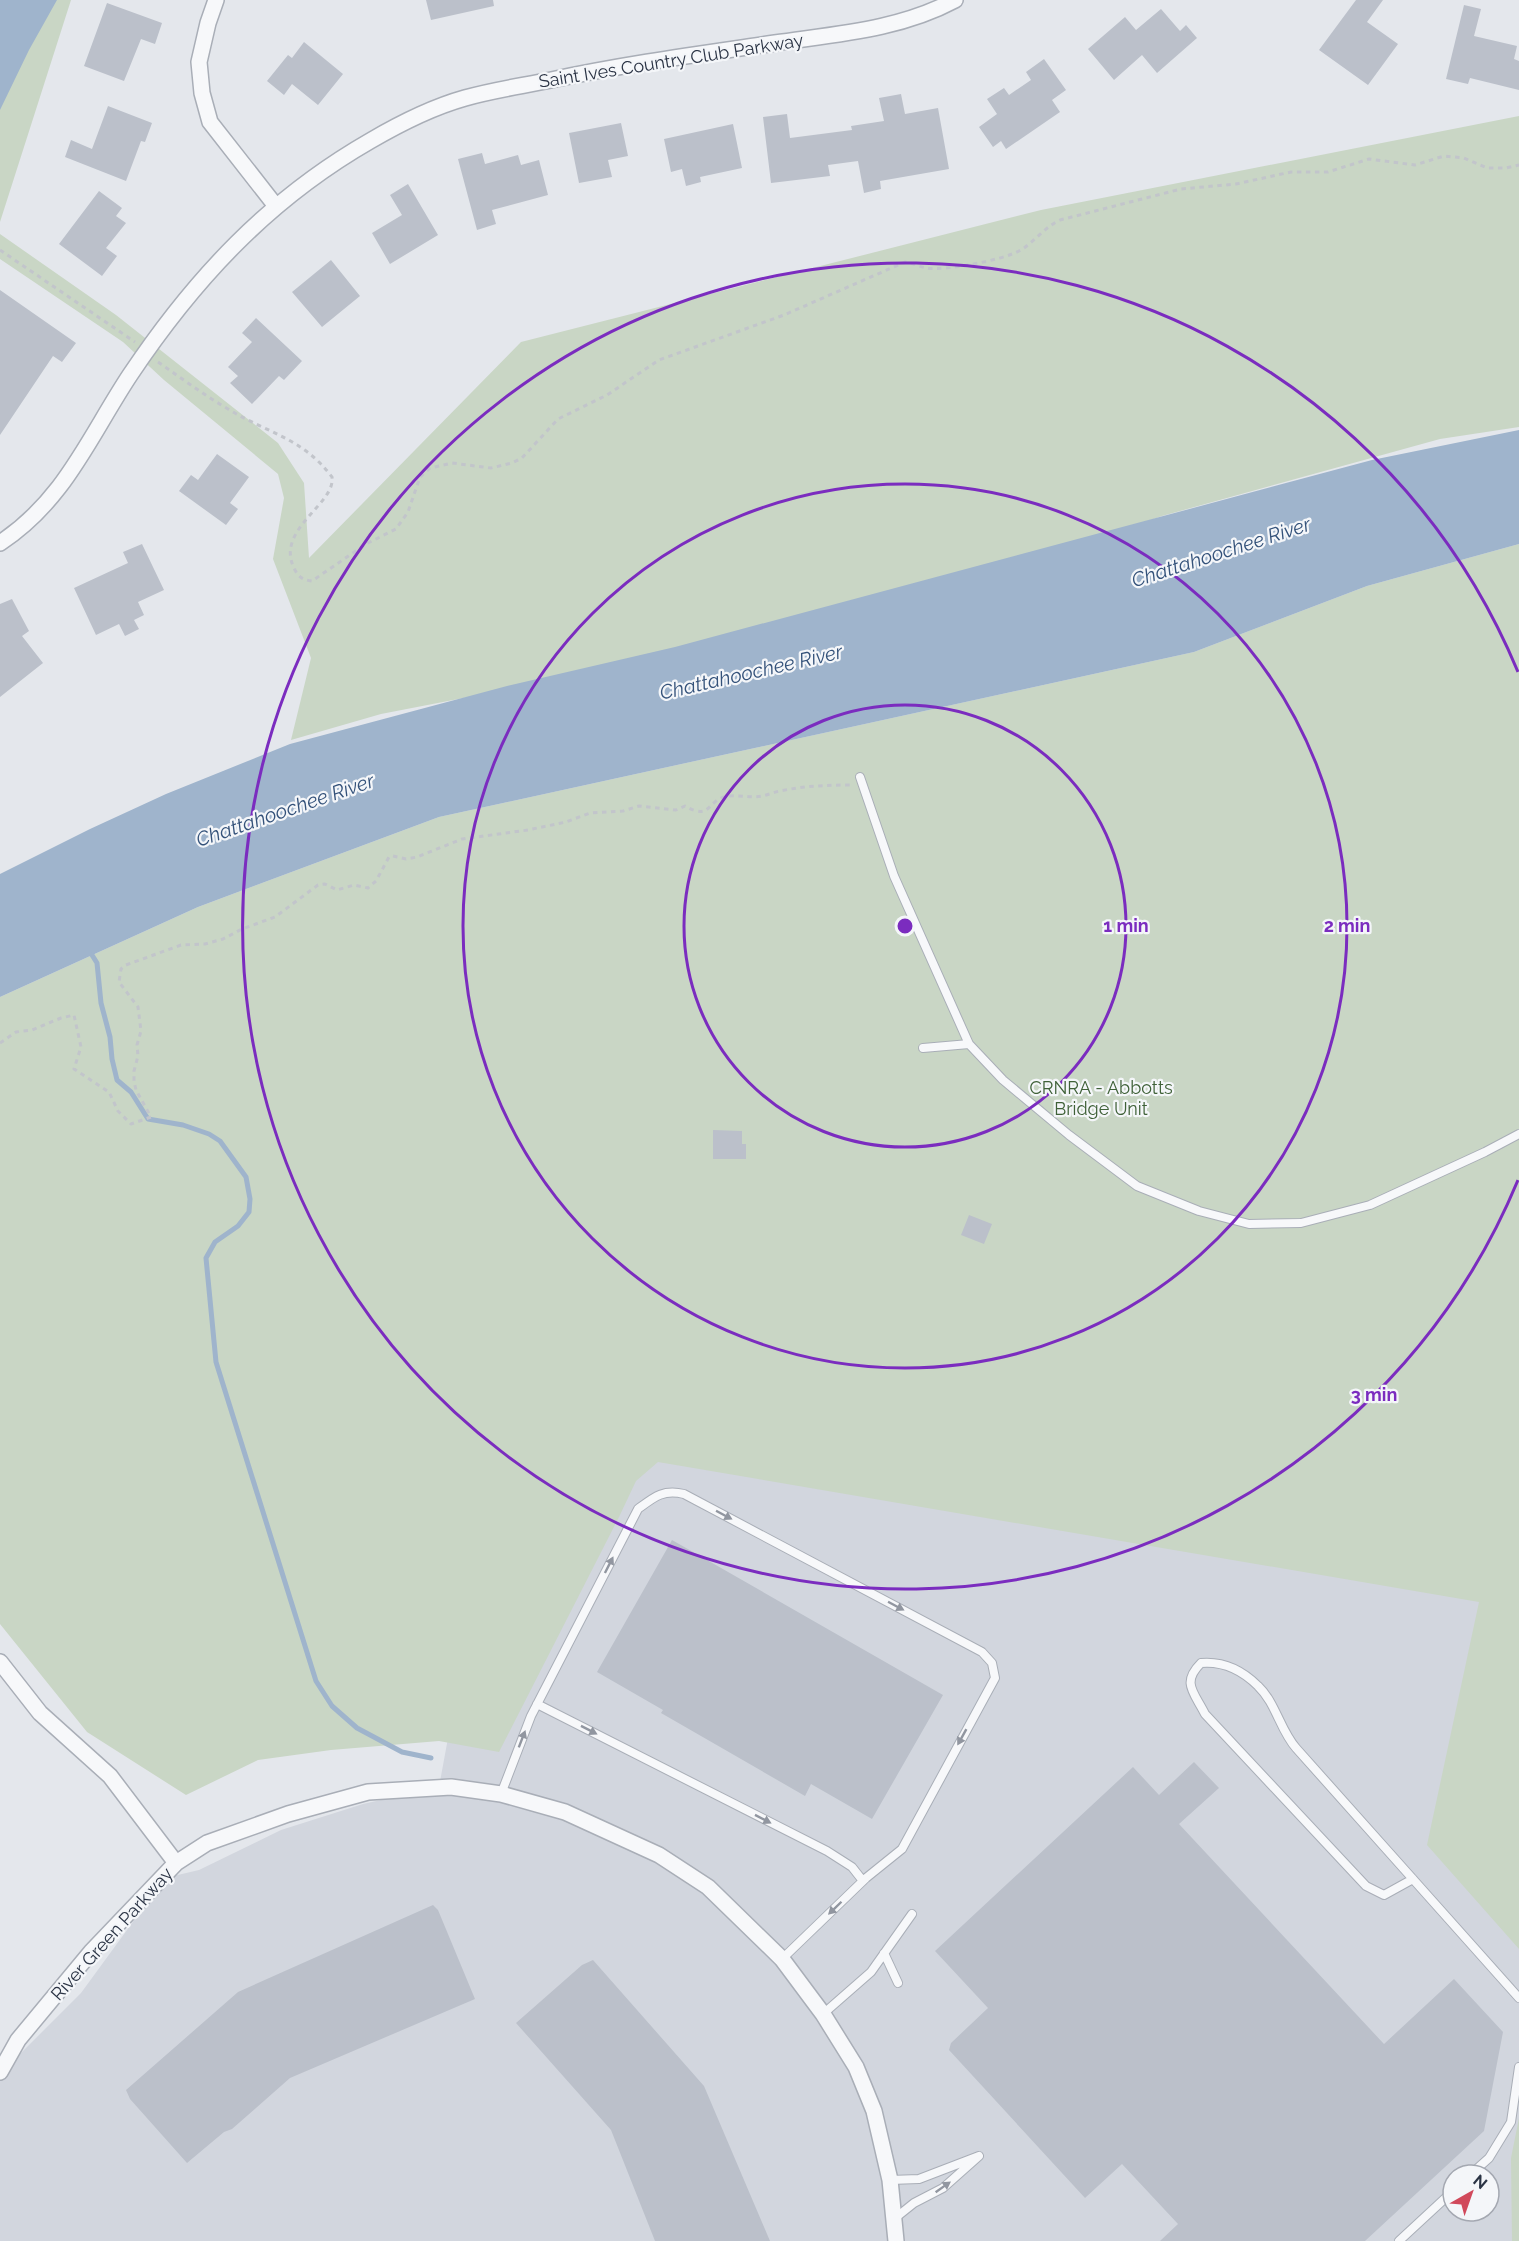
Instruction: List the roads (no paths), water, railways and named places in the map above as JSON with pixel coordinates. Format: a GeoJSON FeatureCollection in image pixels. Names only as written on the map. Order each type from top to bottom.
{"type":"FeatureCollection","features":[{"type":"Feature","properties":{"kind":"street"},"geometry":{"type":"LineString","coordinates":[[216,0],[208,22],[199,62],[202,93],[207,112],[210,122],[275,205]]}},
{"type":"Feature","properties":{"kind":"street","name":"Saint Ives Country Club Parkway"},"geometry":{"type":"LineString","coordinates":[[0,543],[15,533],[45,506],[71,474],[130,375],[180,306],[232,246],[275,205],[371,141],[463,98],[610,67],[878,28],[930,13],[955,0]]}},
{"type":"Feature","properties":{"kind":"street"},"geometry":{"type":"LineString","coordinates":[[0,1662],[40,1713],[110,1776],[176,1863]]}},
{"type":"Feature","properties":{"kind":"street","name":"River Green Parkway"},"geometry":{"type":"LineString","coordinates":[[0,2072],[18,2040],[91,1952],[176,1863],[207,1843],[288,1814],[368,1792],[451,1787],[501,1794],[565,1812],[659,1855],[708,1887],[782,1959],[824,2014],[856,2067],[874,2111],[890,2180],[896,2241]]}},
{"type":"Feature","properties":{"kind":"street","name":"River Green Parkway"},"geometry":{"type":"LineString","coordinates":[[0,2048],[18,2040]]}},
{"type":"Feature","properties":{"kind":"lane"},"geometry":{"type":"LineString","coordinates":[[860,777],[894,876],[969,1044],[1002,1080],[1069,1135],[1137,1186],[1199,1211],[1249,1224],[1301,1223],[1370,1205],[1519,1134]]}},
{"type":"Feature","properties":{"kind":"lane"},"geometry":{"type":"LineString","coordinates":[[923,1048],[969,1044]]}},
{"type":"Feature","properties":{"kind":"lane"},"geometry":{"type":"LineString","coordinates":[[501,1794],[537,1704],[638,1509],[656,1496],[671,1491],[684,1494],[982,1652],[992,1663],[994,1678],[902,1849],[863,1881],[782,1959]]}},
{"type":"Feature","properties":{"kind":"lane"},"geometry":{"type":"LineString","coordinates":[[1413,1879],[1384,1895],[1366,1886],[1205,1714],[1189,1683],[1191,1672],[1201,1663],[1214,1662],[1233,1667],[1259,1686],[1279,1717],[1293,1745],[1413,1879],[1519,1998]]}},
{"type":"Feature","properties":{"kind":"lane"},"geometry":{"type":"LineString","coordinates":[[537,1704],[827,1851],[852,1867],[863,1881]]}},
{"type":"Feature","properties":{"kind":"lane"},"geometry":{"type":"LineString","coordinates":[[824,2014],[871,1972],[912,1914]]}},
{"type":"Feature","properties":{"kind":"lane"},"geometry":{"type":"LineString","coordinates":[[885,1953],[897,1983]]}},
{"type":"Feature","properties":{"kind":"lane"},"geometry":{"type":"LineString","coordinates":[[1483,2163],[1489,2158],[1510,2122],[1519,2067]]}},
{"type":"Feature","properties":{"kind":"lane"},"geometry":{"type":"LineString","coordinates":[[890,2180],[919,2179],[979,2156],[943,2188],[914,2203],[894,2219]]}},
{"type":"Feature","properties":{"kind":"lane"},"geometry":{"type":"LineString","coordinates":[[1399,2241],[1441,2202]]}},
{"type":"Feature","properties":{"kind":"water"},"geometry":{"type":"Polygon","coordinates":[[[0,0],[57,0],[29,50],[0,110],[0,0]]]}},
{"type":"Feature","properties":{"kind":"water","name":"Chattahoochee River"},"geometry":{"type":"Polygon","coordinates":[[[1519,430],[1519,544],[1367,586],[1194,652],[439,817],[198,907],[0,997],[0,874],[166,794],[290,744],[507,686],[675,647],[1372,460],[1519,430]]]}},
{"type":"Feature","properties":{"kind":"waterway"},"geometry":{"type":"LineString","coordinates":[[92,955],[97,963],[101,1003],[110,1037],[117,1080],[131,1092],[148,1119],[183,1125],[209,1134],[220,1141],[246,1177],[250,1199],[249,1212],[238,1226],[215,1242],[206,1258],[216,1362],[316,1681],[332,1706],[357,1728],[402,1752],[431,1758]]}},
{"type":"Feature","properties":{"kind":"park label","name":"CRNRA - Abbotts Bridge Unit"},"geometry":{"type":"Point","coordinates":[1101,1098]}}]}
